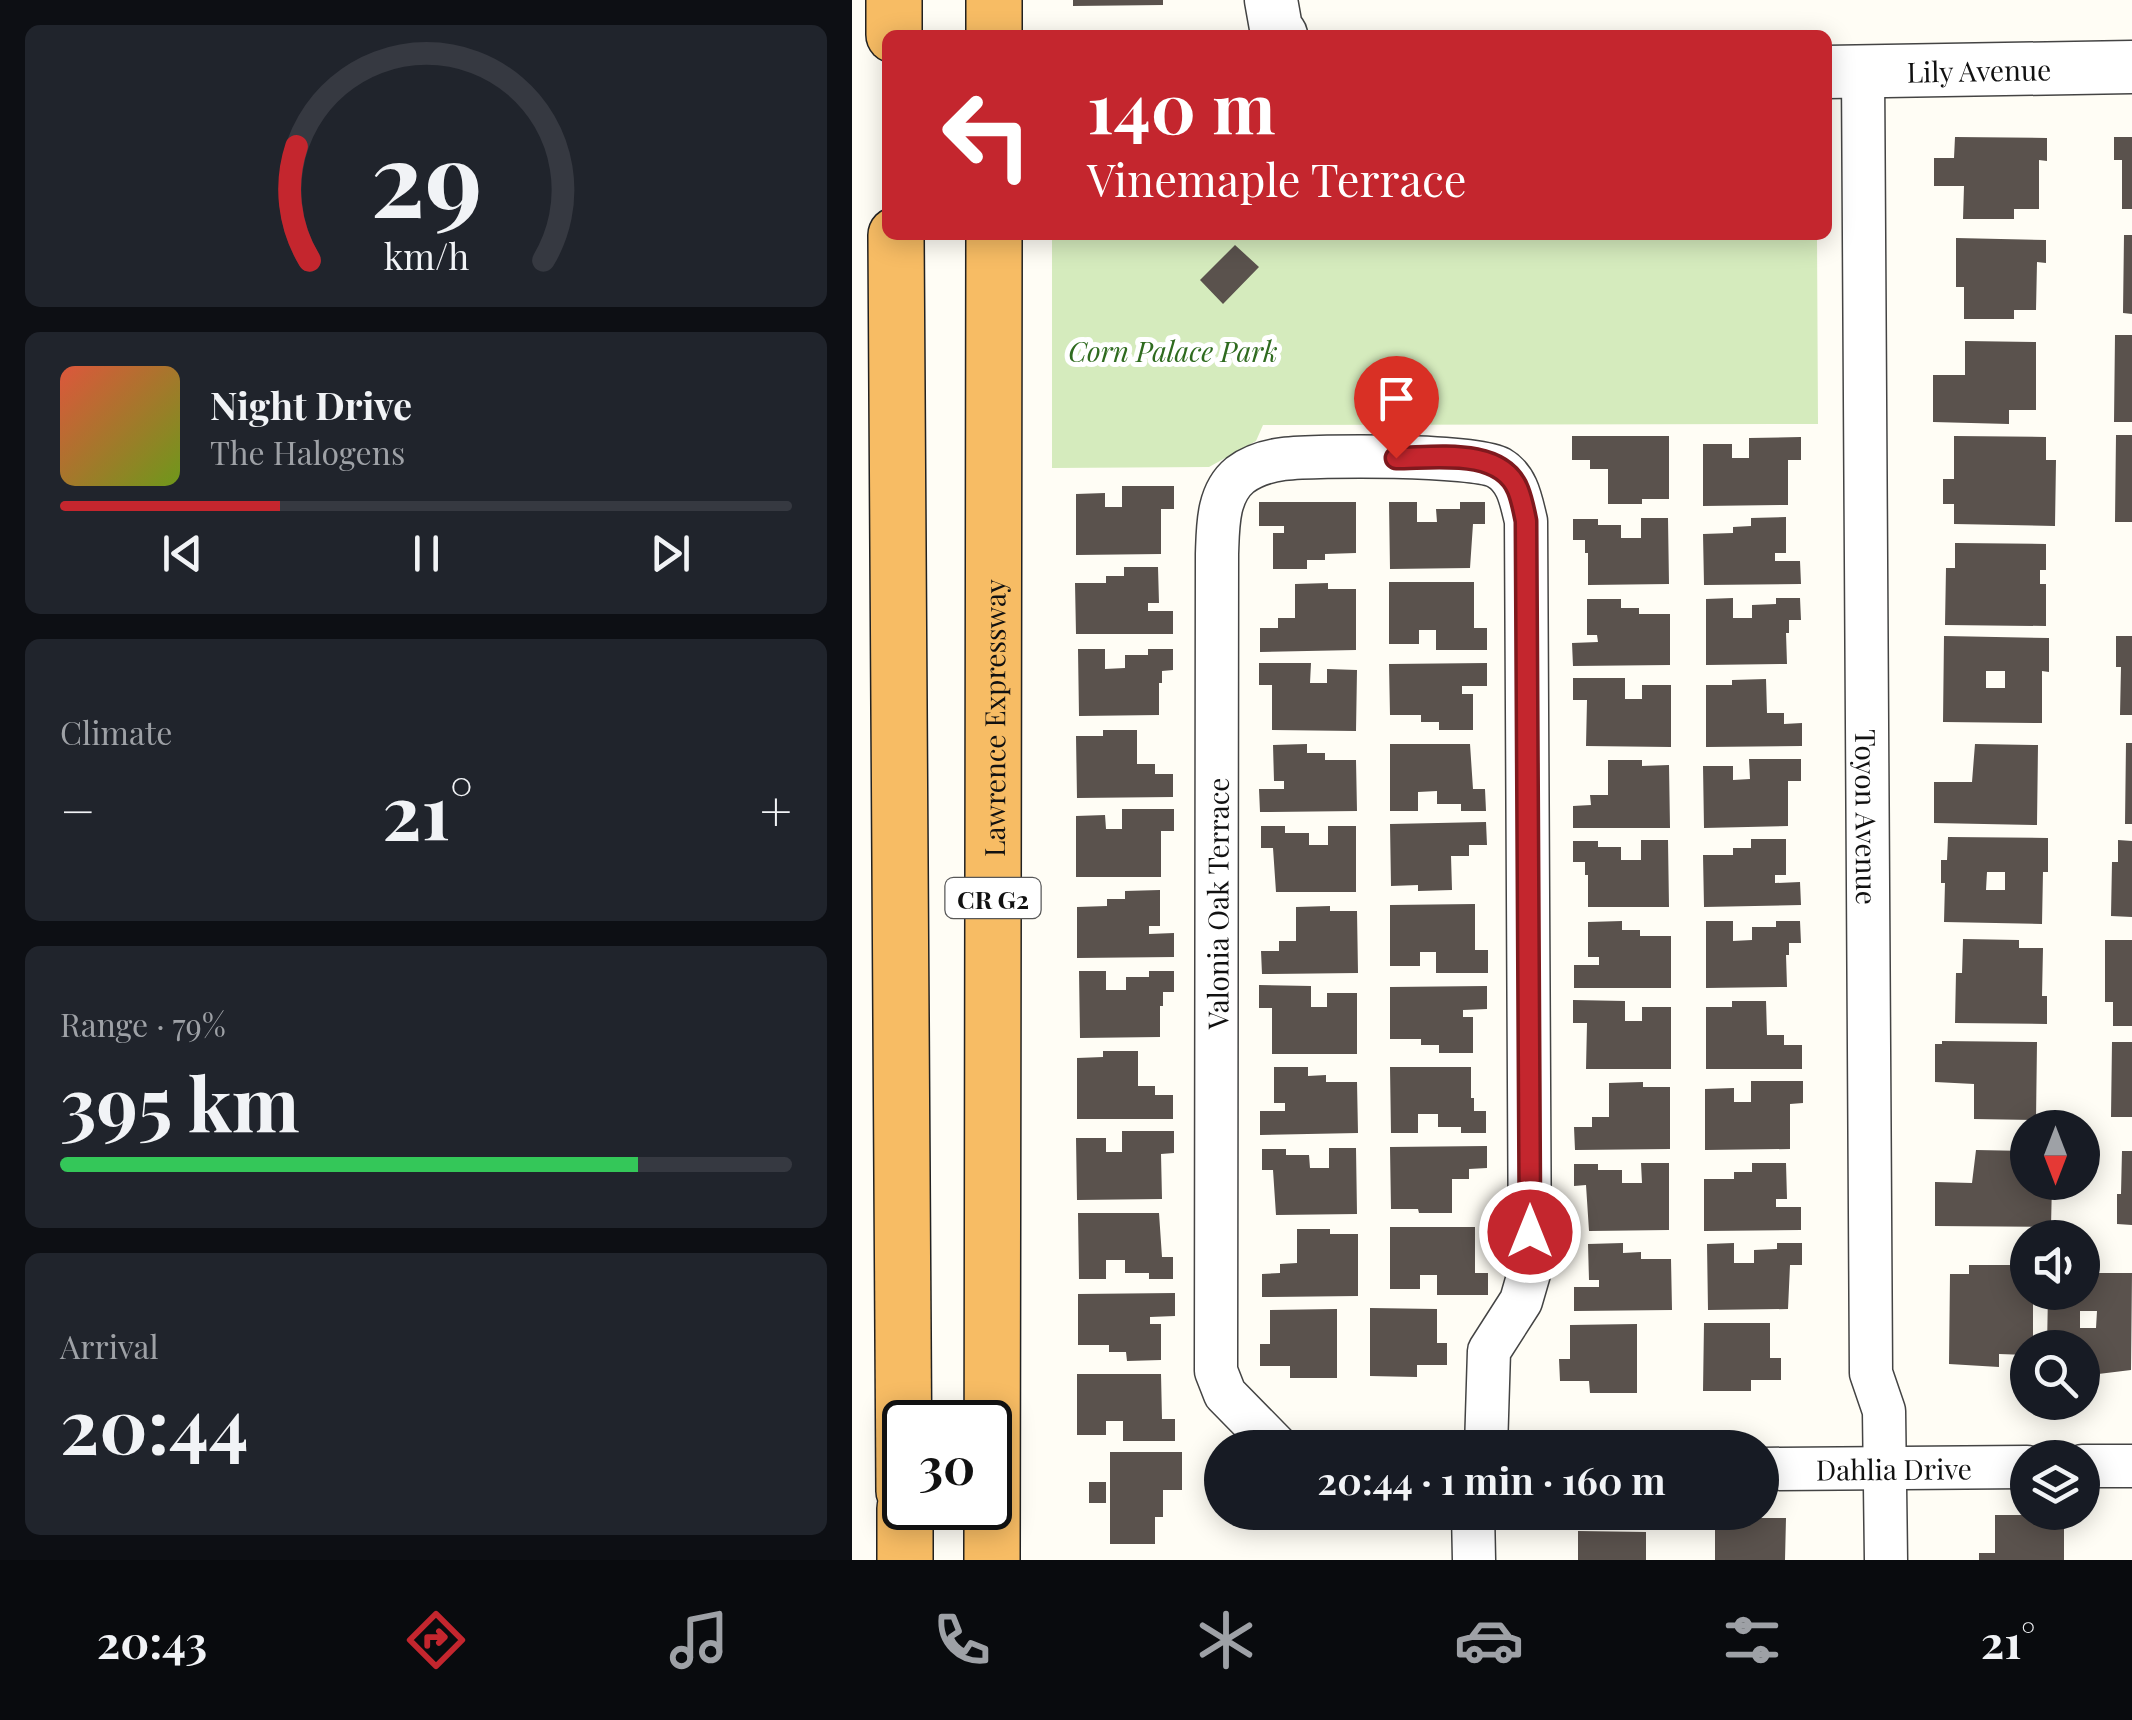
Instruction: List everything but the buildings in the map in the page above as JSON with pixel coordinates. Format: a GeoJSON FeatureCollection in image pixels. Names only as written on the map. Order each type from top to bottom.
{"type":"FeatureCollection","features":[{"type":"Feature","properties":{"kind":"highway"},"geometry":{"type":"LineString","coordinates":[[894,0],[894,30]]}},
{"type":"Feature","properties":{"kind":"highway"},"geometry":{"type":"LineString","coordinates":[[994,0],[994,30]]}},
{"type":"Feature","properties":{"kind":"highway"},"geometry":{"type":"LineString","coordinates":[[896,240],[903,1400]]}},
{"type":"Feature","properties":{"kind":"highway","name":"Lawrence Expressway"},"geometry":{"type":"LineString","coordinates":[[992,1560],[994,240]]}},
{"type":"Feature","properties":{"kind":"highway"},"geometry":{"type":"LineString","coordinates":[[904,1530],[905,1560]]}},
{"type":"Feature","properties":{"kind":"street"},"geometry":{"type":"LineString","coordinates":[[1270,0],[1277,30]]}},
{"type":"Feature","properties":{"kind":"street","name":"Lily Avenue"},"geometry":{"type":"LineString","coordinates":[[1845,72],[2132,67]]}},
{"type":"Feature","properties":{"kind":"street","name":"Toyon Avenue"},"geometry":{"type":"LineString","coordinates":[[1845,72],[1871,1373],[1884,1412],[1886,1560]]}},
{"type":"Feature","properties":{"kind":"street","name":"Valonia Oak Terrace"},"geometry":{"type":"LineString","coordinates":[[1261,1430],[1226,1394],[1216,1371],[1219,517],[1231,484],[1254,466],[1284,458],[1453,458],[1486,463],[1500,468],[1518,488],[1526,521],[1530,1270],[1521,1301],[1489,1351],[1486,1430]]}},
{"type":"Feature","properties":{"kind":"street"},"geometry":{"type":"LineString","coordinates":[[2100,1466],[2132,1466]]}},
{"type":"Feature","properties":{"kind":"street","name":"Dahlia Drive"},"geometry":{"type":"LineString","coordinates":[[1779,1470],[2010,1467]]}},
{"type":"Feature","properties":{"kind":"street"},"geometry":{"type":"LineString","coordinates":[[1473,1530],[1474,1560]]}},
{"type":"Feature","properties":{"kind":"green space","name":"Corn Palace Park"},"geometry":{"type":"Polygon","coordinates":[[[1052,240],[1817,240],[1818,424],[1263,425],[1256,441],[1209,467],[1052,468],[1052,240]]]}},
{"type":"Feature","properties":{"kind":"route"},"geometry":{"type":"LineString","coordinates":[[1396,458],[1453,458],[1500,468],[1518,488],[1526,521],[1530,1232]]}}]}
